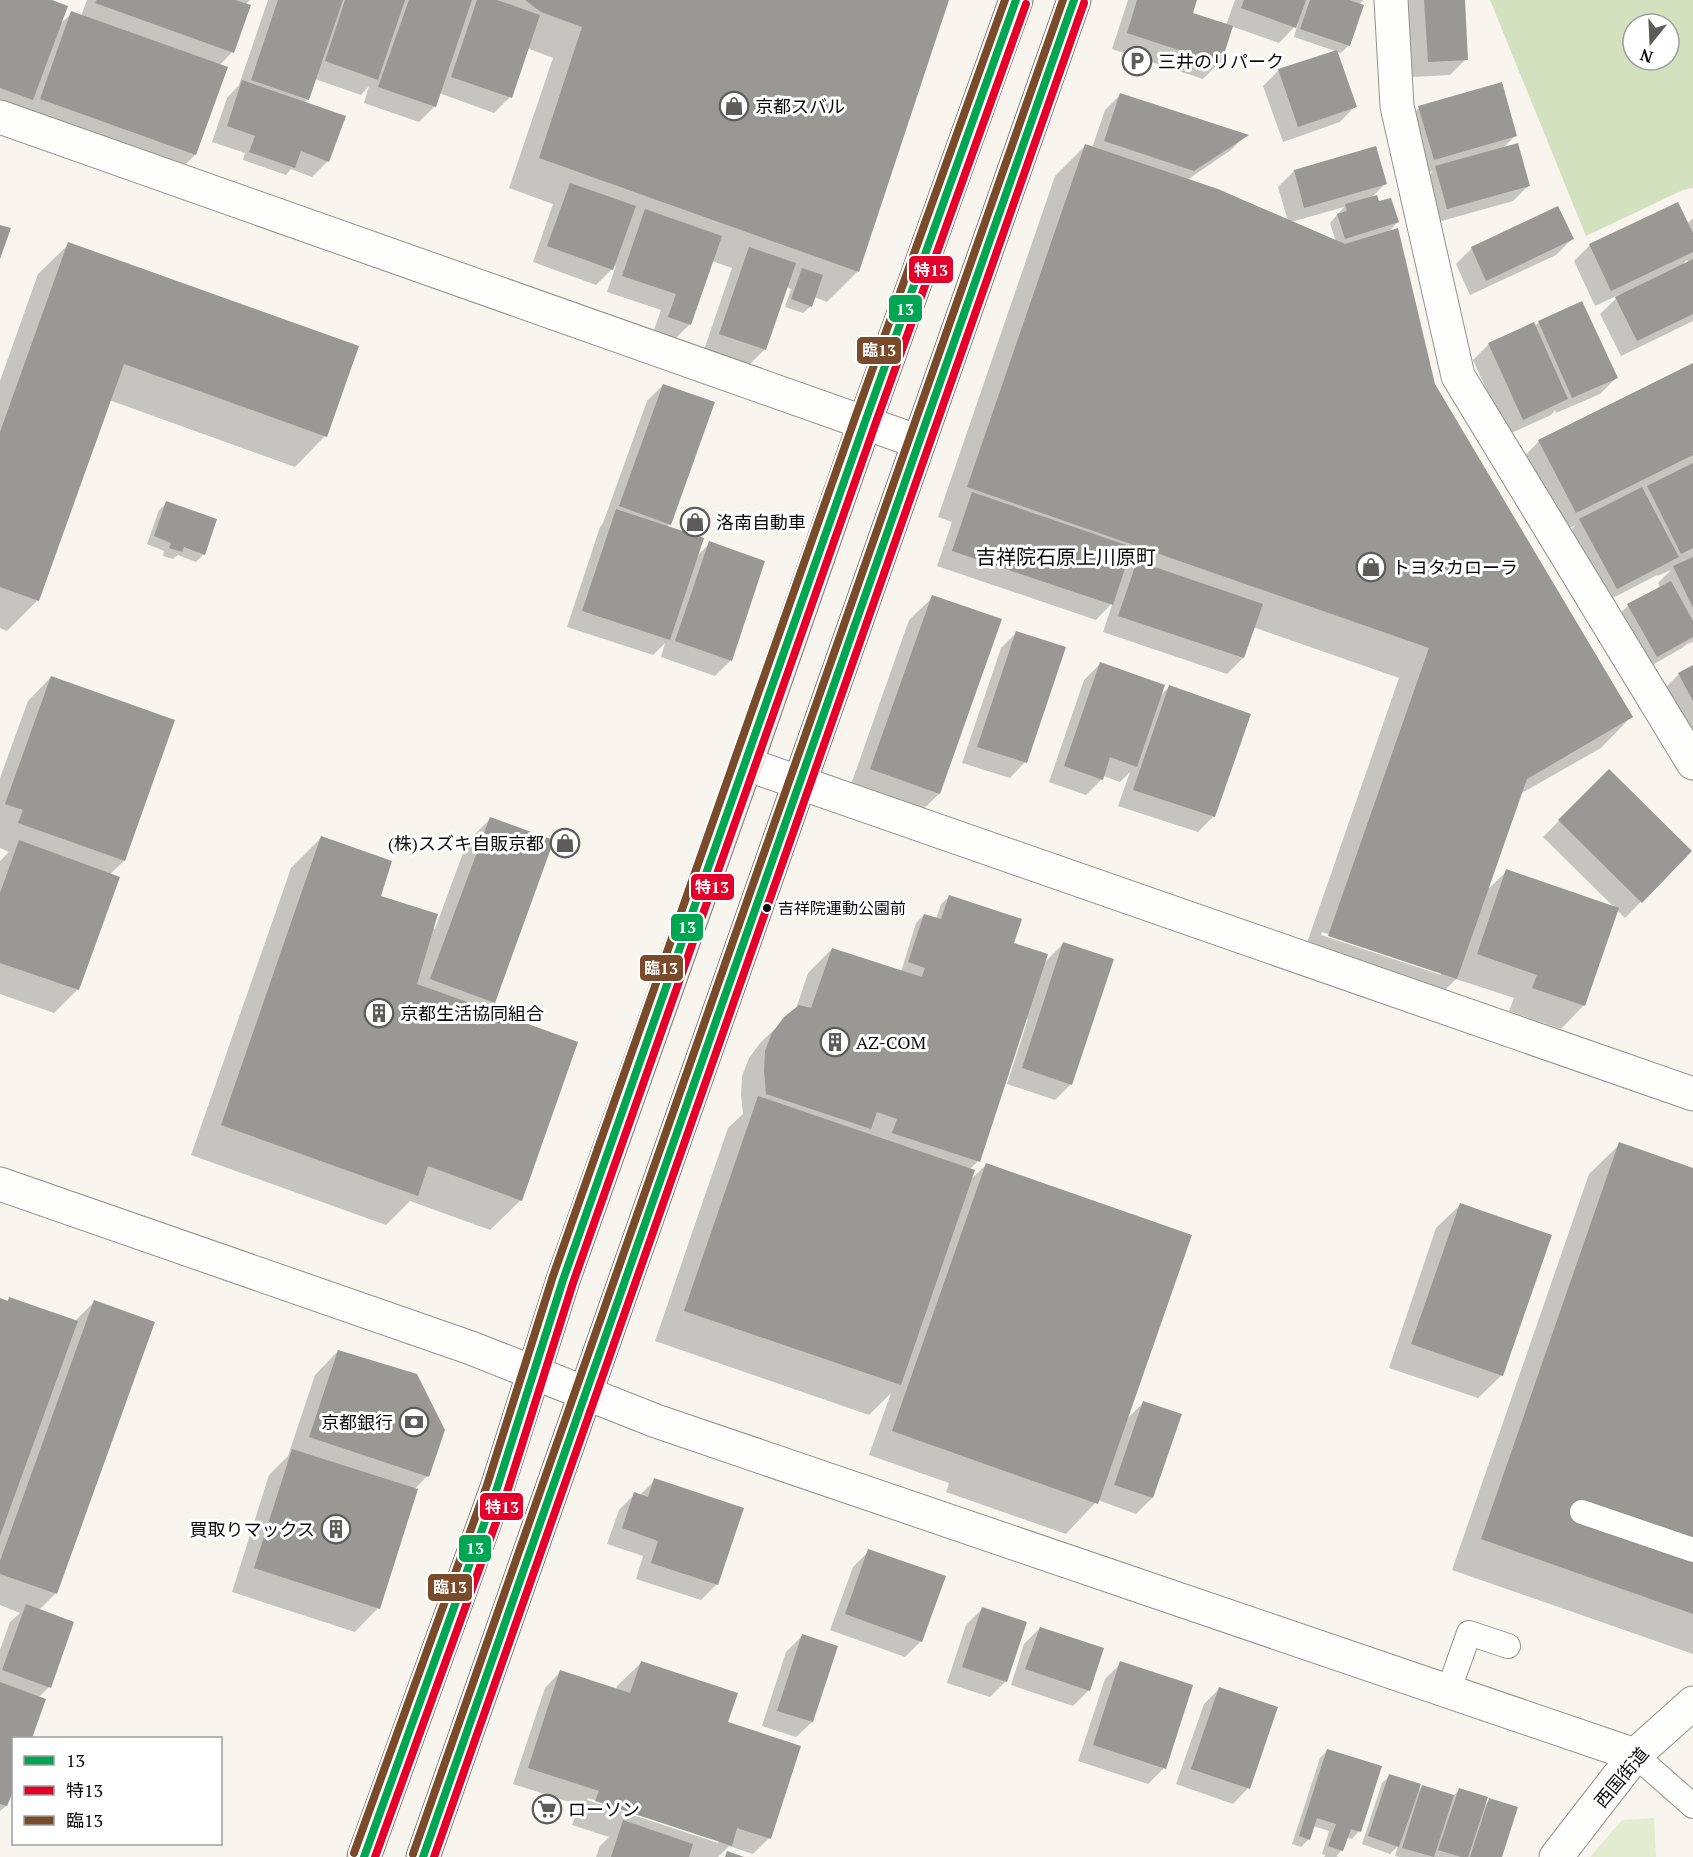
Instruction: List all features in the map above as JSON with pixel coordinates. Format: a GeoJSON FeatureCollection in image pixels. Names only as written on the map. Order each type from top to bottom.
{"type":"FeatureCollection","features":[{"type":"Feature","properties":{"kind":"highway"},"geometry":{"type":"LineString","coordinates":[[364,1857],[497,1488],[563,1280],[1016,0]]}},
{"type":"Feature","properties":{"kind":"highway"},"geometry":{"type":"LineString","coordinates":[[423,1857],[1074,0]]}},
{"type":"Feature","properties":{"kind":"street"},"geometry":{"type":"LineString","coordinates":[[1391,0],[1397,106],[1458,376],[1693,763]]}},
{"type":"Feature","properties":{"kind":"street"},"geometry":{"type":"LineString","coordinates":[[0,117],[919,442]]}},
{"type":"Feature","properties":{"kind":"street"},"geometry":{"type":"LineString","coordinates":[[746,764],[1693,1094]]}},
{"type":"Feature","properties":{"kind":"street"},"geometry":{"type":"LineString","coordinates":[[0,1184],[460,1344],[667,1425],[1635,1755]]}},
{"type":"Feature","properties":{"kind":"street","name":"西国街道"},"geometry":{"type":"LineString","coordinates":[[1556,1857],[1635,1755],[1693,1703]]}},
{"type":"Feature","properties":{"kind":"lane"},"geometry":{"type":"LineString","coordinates":[[1582,1512],[1693,1550]]}},
{"type":"Feature","properties":{"kind":"lane"},"geometry":{"type":"LineString","coordinates":[[1448,1692],[1469,1633],[1508,1646]]}},
{"type":"Feature","properties":{"kind":"lane"},"geometry":{"type":"LineString","coordinates":[[1635,1755],[1693,1806]]}},
{"type":"Feature","properties":{"kind":"green space"},"geometry":{"type":"Polygon","coordinates":[[[1490,0],[1693,0],[1693,188],[1683,190],[1586,236],[1490,0]]]}},
{"type":"Feature","properties":{"kind":"green space"},"geometry":{"type":"Polygon","coordinates":[[[1654,1818],[1656,1857],[1590,1857],[1622,1820],[1654,1818]]]}},
{"type":"Feature","properties":{"kind":"building"},"geometry":{"type":"Polygon","coordinates":[[[0,0],[52,0],[68,6],[33,100],[0,88],[0,0]]]}},
{"type":"Feature","properties":{"kind":"building"},"geometry":{"type":"Polygon","coordinates":[[[97,0],[235,0],[251,5],[234,53],[95,3],[97,0]]]}},
{"type":"Feature","properties":{"kind":"building"},"geometry":{"type":"Polygon","coordinates":[[[278,0],[343,0],[309,100],[251,80],[278,0]]]}},
{"type":"Feature","properties":{"kind":"building"},"geometry":{"type":"Polygon","coordinates":[[[345,0],[405,0],[378,80],[325,61],[345,0]]]}},
{"type":"Feature","properties":{"kind":"building"},"geometry":{"type":"Polygon","coordinates":[[[409,0],[472,0],[436,107],[378,87],[409,0]]]}},
{"type":"Feature","properties":{"kind":"building"},"geometry":{"type":"Polygon","coordinates":[[[477,0],[497,0],[540,15],[512,98],[451,77],[477,0]]]}},
{"type":"Feature","properties":{"kind":"building","name":"京都スバル"},"geometry":{"type":"Polygon","coordinates":[[[525,0],[949,0],[859,272],[539,158],[582,27],[541,12],[525,0]]]}},
{"type":"Feature","properties":{"kind":"building"},"geometry":{"type":"Polygon","coordinates":[[[1137,0],[1197,0],[1193,13],[1233,26],[1221,64],[1127,33],[1137,0]]]}},
{"type":"Feature","properties":{"kind":"building"},"geometry":{"type":"Polygon","coordinates":[[[1244,0],[1306,0],[1296,28],[1241,8],[1244,0]]]}},
{"type":"Feature","properties":{"kind":"building"},"geometry":{"type":"Polygon","coordinates":[[[1310,0],[1349,0],[1364,5],[1350,46],[1300,29],[1310,0]]]}},
{"type":"Feature","properties":{"kind":"building"},"geometry":{"type":"Polygon","coordinates":[[[1424,0],[1465,0],[1468,60],[1428,62],[1424,0]]]}},
{"type":"Feature","properties":{"kind":"building"},"geometry":{"type":"Polygon","coordinates":[[[71,11],[228,67],[196,155],[40,99],[71,11]]]}},
{"type":"Feature","properties":{"kind":"building"},"geometry":{"type":"Polygon","coordinates":[[[1337,50],[1357,107],[1298,127],[1278,69],[1337,50]]]}},
{"type":"Feature","properties":{"kind":"building"},"geometry":{"type":"Polygon","coordinates":[[[242,80],[346,116],[329,162],[301,151],[295,168],[249,152],[255,136],[227,126],[242,80]]]}},
{"type":"Feature","properties":{"kind":"building"},"geometry":{"type":"Polygon","coordinates":[[[1502,82],[1517,136],[1434,160],[1418,106],[1502,82]]]}},
{"type":"Feature","properties":{"kind":"building"},"geometry":{"type":"Polygon","coordinates":[[[1120,93],[1249,135],[1194,171],[1104,141],[1120,93]]]}},
{"type":"Feature","properties":{"kind":"building"},"geometry":{"type":"Polygon","coordinates":[[[1518,143],[1530,186],[1447,209],[1435,166],[1518,143]]]}},
{"type":"Feature","properties":{"kind":"building","name":"トヨタカローラ"},"geometry":{"type":"Polygon","coordinates":[[[1085,144],[1218,189],[1345,244],[1398,228],[1435,384],[1633,717],[1527,779],[1457,979],[1328,936],[1429,648],[967,487],[1085,144]]]}},
{"type":"Feature","properties":{"kind":"building"},"geometry":{"type":"Polygon","coordinates":[[[1376,146],[1387,184],[1304,208],[1294,170],[1376,146]]]}},
{"type":"Feature","properties":{"kind":"building"},"geometry":{"type":"Polygon","coordinates":[[[570,183],[636,206],[613,270],[547,246],[570,183]]]}},
{"type":"Feature","properties":{"kind":"building"},"geometry":{"type":"Polygon","coordinates":[[[1377,195],[1379,201],[1391,198],[1399,222],[1345,239],[1337,214],[1347,211],[1345,204],[1377,195]]]}},
{"type":"Feature","properties":{"kind":"building"},"geometry":{"type":"Polygon","coordinates":[[[1678,202],[1693,233],[1693,252],[1611,291],[1589,244],[1678,202]]]}},
{"type":"Feature","properties":{"kind":"building"},"geometry":{"type":"Polygon","coordinates":[[[1558,206],[1574,239],[1486,281],[1471,247],[1558,206]]]}},
{"type":"Feature","properties":{"kind":"building"},"geometry":{"type":"Polygon","coordinates":[[[645,209],[722,236],[691,325],[668,317],[676,294],[622,276],[645,209]]]}},
{"type":"Feature","properties":{"kind":"building"},"geometry":{"type":"Polygon","coordinates":[[[0,225],[11,228],[0,259],[0,225]]]}},
{"type":"Feature","properties":{"kind":"building"},"geometry":{"type":"Polygon","coordinates":[[[68,242],[359,346],[327,437],[124,364],[39,601],[0,587],[0,432],[68,242]]]}},
{"type":"Feature","properties":{"kind":"building"},"geometry":{"type":"Polygon","coordinates":[[[749,247],[796,263],[766,350],[719,334],[749,247]]]}},
{"type":"Feature","properties":{"kind":"building"},"geometry":{"type":"Polygon","coordinates":[[[1693,259],[1693,314],[1637,341],[1615,297],[1693,259]]]}},
{"type":"Feature","properties":{"kind":"building"},"geometry":{"type":"Polygon","coordinates":[[[802,268],[823,275],[812,307],[791,299],[802,268]]]}},
{"type":"Feature","properties":{"kind":"building"},"geometry":{"type":"Polygon","coordinates":[[[1582,301],[1618,378],[1572,398],[1538,321],[1582,301]]]}},
{"type":"Feature","properties":{"kind":"building"},"geometry":{"type":"Polygon","coordinates":[[[1534,322],[1568,399],[1523,420],[1488,343],[1534,322]]]}},
{"type":"Feature","properties":{"kind":"building"},"geometry":{"type":"Polygon","coordinates":[[[1693,363],[1693,455],[1576,513],[1538,440],[1693,363]]]}},
{"type":"Feature","properties":{"kind":"building"},"geometry":{"type":"Polygon","coordinates":[[[663,384],[715,402],[671,525],[619,506],[663,384]]]}},
{"type":"Feature","properties":{"kind":"building"},"geometry":{"type":"Polygon","coordinates":[[[1693,463],[1693,548],[1681,554],[1647,486],[1693,463]]]}},
{"type":"Feature","properties":{"kind":"building"},"geometry":{"type":"Polygon","coordinates":[[[1642,487],[1679,557],[1617,589],[1579,519],[1642,487]]]}},
{"type":"Feature","properties":{"kind":"building"},"geometry":{"type":"Polygon","coordinates":[[[972,492],[1132,547],[1113,605],[952,551],[972,492]]]}},
{"type":"Feature","properties":{"kind":"building"},"geometry":{"type":"Polygon","coordinates":[[[166,501],[217,519],[205,555],[184,547],[182,552],[169,548],[171,543],[154,536],[166,501]]]}},
{"type":"Feature","properties":{"kind":"building"},"geometry":{"type":"Polygon","coordinates":[[[616,509],[704,538],[670,640],[582,611],[616,509]]]}},
{"type":"Feature","properties":{"kind":"building"},"geometry":{"type":"Polygon","coordinates":[[[709,541],[765,561],[732,661],[675,641],[709,541]]]}},
{"type":"Feature","properties":{"kind":"building"},"geometry":{"type":"Polygon","coordinates":[[[1693,557],[1693,608],[1673,566],[1693,557]]]}},
{"type":"Feature","properties":{"kind":"building"},"geometry":{"type":"Polygon","coordinates":[[[1137,561],[1263,604],[1244,658],[1118,616],[1137,561]]]}},
{"type":"Feature","properties":{"kind":"building"},"geometry":{"type":"Polygon","coordinates":[[[1671,581],[1693,621],[1693,637],[1657,657],[1627,604],[1671,581]]]}},
{"type":"Feature","properties":{"kind":"building"},"geometry":{"type":"Polygon","coordinates":[[[932,595],[1002,619],[940,794],[870,769],[932,595]]]}},
{"type":"Feature","properties":{"kind":"building"},"geometry":{"type":"Polygon","coordinates":[[[1016,631],[1066,647],[1027,763],[977,747],[1016,631]]]}},
{"type":"Feature","properties":{"kind":"building"},"geometry":{"type":"Polygon","coordinates":[[[1100,662],[1165,685],[1137,767],[1110,757],[1103,780],[1064,766],[1100,662]]]}},
{"type":"Feature","properties":{"kind":"building"},"geometry":{"type":"Polygon","coordinates":[[[1693,665],[1693,701],[1678,673],[1693,665]]]}},
{"type":"Feature","properties":{"kind":"building"},"geometry":{"type":"Polygon","coordinates":[[[51,676],[175,720],[125,861],[18,823],[23,810],[5,804],[51,676]]]}},
{"type":"Feature","properties":{"kind":"building"},"geometry":{"type":"Polygon","coordinates":[[[1169,685],[1251,714],[1215,817],[1133,790],[1169,685]]]}},
{"type":"Feature","properties":{"kind":"building"},"geometry":{"type":"Polygon","coordinates":[[[1609,769],[1692,851],[1642,903],[1558,820],[1609,769]]]}},
{"type":"Feature","properties":{"kind":"building"},"geometry":{"type":"Polygon","coordinates":[[[490,817],[554,840],[495,1003],[430,979],[490,817]]]}},
{"type":"Feature","properties":{"kind":"building","name":"京都生活協同組合"},"geometry":{"type":"Polygon","coordinates":[[[321,836],[392,861],[381,896],[438,914],[417,984],[578,1042],[522,1201],[428,1166],[418,1196],[221,1125],[321,836]]]}},
{"type":"Feature","properties":{"kind":"building"},"geometry":{"type":"Polygon","coordinates":[[[19,840],[120,877],[79,990],[0,963],[0,893],[19,840]]]}},
{"type":"Feature","properties":{"kind":"building"},"geometry":{"type":"Polygon","coordinates":[[[1506,869],[1619,908],[1585,1006],[1532,988],[1537,975],[1477,954],[1506,869]]]}},
{"type":"Feature","properties":{"kind":"building"},"geometry":{"type":"Polygon","coordinates":[[[949,895],[1022,919],[1014,943],[1048,954],[980,1162],[892,1133],[897,1119],[877,1112],[871,1129],[766,1094],[765,1051],[772,1033],[784,1017],[799,1005],[811,1008],[832,948],[922,977],[925,968],[908,962],[924,914],[941,919],[949,895]]]}},
{"type":"Feature","properties":{"kind":"building"},"geometry":{"type":"Polygon","coordinates":[[[1063,942],[1114,959],[1072,1085],[1022,1068],[1063,942]]]}},
{"type":"Feature","properties":{"kind":"building"},"geometry":{"type":"Polygon","coordinates":[[[758,1096],[975,1170],[901,1385],[684,1311],[758,1096]]]}},
{"type":"Feature","properties":{"kind":"building"},"geometry":{"type":"Polygon","coordinates":[[[1619,1142],[1693,1168],[1693,1614],[1481,1539],[1619,1142]]]}},
{"type":"Feature","properties":{"kind":"building"},"geometry":{"type":"Polygon","coordinates":[[[986,1163],[1192,1235],[1098,1504],[892,1431],[986,1163]]]}},
{"type":"Feature","properties":{"kind":"building"},"geometry":{"type":"Polygon","coordinates":[[[1460,1203],[1552,1235],[1503,1376],[1411,1344],[1460,1203]]]}},
{"type":"Feature","properties":{"kind":"building"},"geometry":{"type":"Polygon","coordinates":[[[9,1297],[78,1321],[0,1536],[0,1298],[8,1301],[9,1297]]]}},
{"type":"Feature","properties":{"kind":"building"},"geometry":{"type":"Polygon","coordinates":[[[94,1300],[155,1322],[57,1594],[0,1574],[0,1561],[94,1300]]]}},
{"type":"Feature","properties":{"kind":"building"},"geometry":{"type":"Polygon","coordinates":[[[338,1350],[417,1374],[445,1430],[429,1477],[309,1437],[338,1350]]]}},
{"type":"Feature","properties":{"kind":"building"},"geometry":{"type":"Polygon","coordinates":[[[1143,1401],[1182,1414],[1153,1498],[1114,1485],[1143,1401]]]}},
{"type":"Feature","properties":{"kind":"building","name":"買取りマックス"},"geometry":{"type":"Polygon","coordinates":[[[292,1449],[418,1489],[380,1609],[254,1568],[292,1449]]]}},
{"type":"Feature","properties":{"kind":"building"},"geometry":{"type":"Polygon","coordinates":[[[654,1478],[744,1508],[718,1585],[651,1563],[658,1541],[622,1528],[634,1492],[648,1497],[654,1478]]]}},
{"type":"Feature","properties":{"kind":"building"},"geometry":{"type":"Polygon","coordinates":[[[868,1549],[946,1576],[922,1642],[845,1614],[868,1549]]]}},
{"type":"Feature","properties":{"kind":"building"},"geometry":{"type":"Polygon","coordinates":[[[26,1604],[74,1622],[51,1688],[2,1670],[26,1604]]]}},
{"type":"Feature","properties":{"kind":"building"},"geometry":{"type":"Polygon","coordinates":[[[982,1607],[1027,1622],[1007,1682],[962,1667],[982,1607]]]}},
{"type":"Feature","properties":{"kind":"building"},"geometry":{"type":"Polygon","coordinates":[[[1040,1627],[1104,1648],[1090,1691],[1025,1669],[1040,1627]]]}},
{"type":"Feature","properties":{"kind":"building"},"geometry":{"type":"Polygon","coordinates":[[[802,1634],[838,1646],[813,1722],[777,1711],[802,1634]]]}},
{"type":"Feature","properties":{"kind":"building"},"geometry":{"type":"Polygon","coordinates":[[[641,1661],[738,1693],[728,1722],[801,1746],[771,1839],[737,1828],[732,1846],[595,1801],[599,1791],[528,1768],[560,1670],[630,1693],[641,1661]]]}},
{"type":"Feature","properties":{"kind":"building"},"geometry":{"type":"Polygon","coordinates":[[[1120,1661],[1193,1685],[1166,1769],[1093,1745],[1120,1661]]]}},
{"type":"Feature","properties":{"kind":"building"},"geometry":{"type":"Polygon","coordinates":[[[0,1682],[46,1699],[32,1737],[12,1737],[12,1794],[7,1806],[0,1804],[0,1682]]]}},
{"type":"Feature","properties":{"kind":"building"},"geometry":{"type":"Polygon","coordinates":[[[1219,1687],[1278,1707],[1250,1789],[1191,1769],[1219,1687]]]}},
{"type":"Feature","properties":{"kind":"building"},"geometry":{"type":"Polygon","coordinates":[[[1327,1749],[1382,1766],[1361,1832],[1351,1829],[1343,1851],[1328,1846],[1336,1824],[1317,1818],[1310,1840],[1299,1836],[1327,1749]]]}},
{"type":"Feature","properties":{"kind":"building"},"geometry":{"type":"Polygon","coordinates":[[[1389,1774],[1421,1784],[1399,1847],[1368,1836],[1389,1774]]]}},
{"type":"Feature","properties":{"kind":"building"},"geometry":{"type":"Polygon","coordinates":[[[1422,1785],[1454,1795],[1434,1857],[1402,1848],[1422,1785]]]}},
{"type":"Feature","properties":{"kind":"building"},"geometry":{"type":"Polygon","coordinates":[[[1459,1788],[1488,1797],[1468,1857],[1438,1850],[1459,1788]]]}},
{"type":"Feature","properties":{"kind":"building"},"geometry":{"type":"Polygon","coordinates":[[[1489,1798],[1518,1807],[1502,1857],[1470,1857],[1489,1798]]]}},
{"type":"Feature","properties":{"kind":"building"},"geometry":{"type":"Polygon","coordinates":[[[623,1820],[693,1844],[689,1857],[611,1857],[623,1820]]]}},
{"type":"Feature","properties":{"kind":"building"},"geometry":{"type":"Polygon","coordinates":[[[727,1851],[744,1857],[725,1857],[727,1851]]]}},
{"type":"Feature","properties":{"kind":"transit line","name":"臨13"},"geometry":{"type":"LineString","coordinates":[[354,1853],[487,1485],[553,1276],[855,418],[1005,0]]}},
{"type":"Feature","properties":{"kind":"transit line","name":"13"},"geometry":{"type":"LineString","coordinates":[[364,1857],[497,1488],[563,1280],[1016,0]]}},
{"type":"Feature","properties":{"kind":"transit line","name":"臨13"},"geometry":{"type":"LineString","coordinates":[[413,1854],[1063,0]]}},
{"type":"Feature","properties":{"kind":"transit line","name":"13"},"geometry":{"type":"LineString","coordinates":[[423,1857],[1074,0]]}},
{"type":"Feature","properties":{"kind":"transit line","name":"特13"},"geometry":{"type":"LineString","coordinates":[[434,1857],[1084,3]]}},
{"type":"Feature","properties":{"kind":"transit line","name":"特13"},"geometry":{"type":"LineString","coordinates":[[375,1857],[507,1492],[573,1283],[1026,4]]}},
{"type":"Feature","properties":{"kind":"place","name":"三井のリパーク"},"geometry":{"type":"Point","coordinates":[1137,61]}},
{"type":"Feature","properties":{"kind":"place","name":"京都スバル"},"geometry":{"type":"Point","coordinates":[734,106]}},
{"type":"Feature","properties":{"kind":"place","name":"洛南自動車"},"geometry":{"type":"Point","coordinates":[695,522]}},
{"type":"Feature","properties":{"kind":"place","name":"トヨタカローラ"},"geometry":{"type":"Point","coordinates":[1371,567]}},
{"type":"Feature","properties":{"kind":"place","name":"(株)スズキ自販京都"},"geometry":{"type":"Point","coordinates":[565,843]}},
{"type":"Feature","properties":{"kind":"place","name":"吉祥院運動公園前"},"geometry":{"type":"Point","coordinates":[767,908]}},
{"type":"Feature","properties":{"kind":"place","name":"京都生活協同組合"},"geometry":{"type":"Point","coordinates":[379,1013]}},
{"type":"Feature","properties":{"kind":"place","name":"AZ-COM"},"geometry":{"type":"Point","coordinates":[835,1042]}},
{"type":"Feature","properties":{"kind":"place","name":"京都銀行"},"geometry":{"type":"Point","coordinates":[414,1422]}},
{"type":"Feature","properties":{"kind":"place","name":"買取りマックス"},"geometry":{"type":"Point","coordinates":[336,1529]}},
{"type":"Feature","properties":{"kind":"place","name":"ローソン"},"geometry":{"type":"Point","coordinates":[547,1809]}},
{"type":"Feature","properties":{"kind":"district","name":"吉祥院石原上川原町"},"geometry":{"type":"Point","coordinates":[1066,556]}}]}
